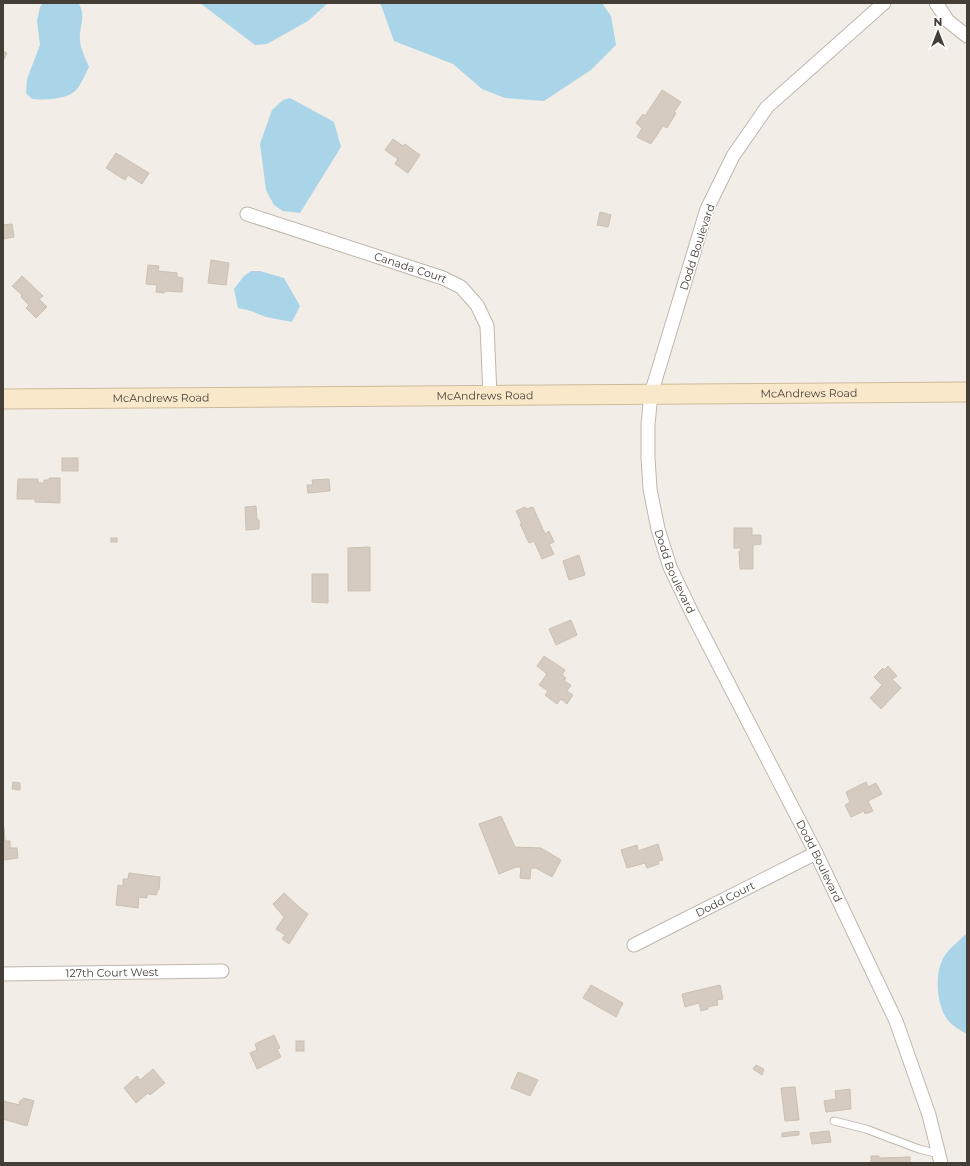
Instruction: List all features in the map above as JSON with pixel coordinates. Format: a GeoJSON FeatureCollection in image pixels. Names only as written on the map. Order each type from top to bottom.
{"type":"FeatureCollection","features":[{"type":"Feature","properties":{"kind":"main road","name":"McAndrews Road"},"geometry":{"type":"LineString","coordinates":[[3,399],[967,392]]}},
{"type":"Feature","properties":{"kind":"street","name":"Dodd Boulevard"},"geometry":{"type":"LineString","coordinates":[[884,3],[767,107],[733,156],[707,209],[651,394],[648,424],[648,458],[650,489],[658,529],[670,567],[692,613],[816,853],[896,1021],[929,1115],[940,1158]]}},
{"type":"Feature","properties":{"kind":"street"},"geometry":{"type":"LineString","coordinates":[[936,3],[948,21],[967,36]]}},
{"type":"Feature","properties":{"kind":"street","name":"Canada Court"},"geometry":{"type":"LineString","coordinates":[[247,214],[443,278],[461,287],[477,305],[487,326],[490,395]]}},
{"type":"Feature","properties":{"kind":"street","name":"Dodd Court"},"geometry":{"type":"LineString","coordinates":[[634,945],[816,853]]}},
{"type":"Feature","properties":{"kind":"street","name":"127th Court West"},"geometry":{"type":"LineString","coordinates":[[3,974],[222,971]]}},
{"type":"Feature","properties":{"kind":"lane"},"geometry":{"type":"LineString","coordinates":[[834,1121],[866,1129],[940,1158]]}},
{"type":"Feature","properties":{"kind":"water"},"geometry":{"type":"Polygon","coordinates":[[[43,3],[78,3],[81,7],[82,16],[80,43],[89,67],[77,89],[73,93],[56,98],[32,99],[26,93],[27,79],[40,45],[37,21],[40,7],[43,3]]]}},
{"type":"Feature","properties":{"kind":"water"},"geometry":{"type":"Polygon","coordinates":[[[200,3],[328,3],[308,21],[267,44],[255,45],[200,3]]]}},
{"type":"Feature","properties":{"kind":"water"},"geometry":{"type":"Polygon","coordinates":[[[378,3],[602,3],[611,16],[616,45],[591,70],[544,101],[505,98],[482,89],[453,64],[394,41],[381,5],[378,3]]]}},
{"type":"Feature","properties":{"kind":"water"},"geometry":{"type":"Polygon","coordinates":[[[290,98],[334,122],[341,147],[300,213],[283,211],[274,205],[266,190],[260,144],[272,110],[283,100],[290,98]]]}},
{"type":"Feature","properties":{"kind":"water"},"geometry":{"type":"Polygon","coordinates":[[[251,271],[260,271],[284,278],[300,306],[292,322],[266,317],[238,308],[234,289],[244,276],[251,271]]]}},
{"type":"Feature","properties":{"kind":"water"},"geometry":{"type":"Polygon","coordinates":[[[967,933],[967,1034],[954,1026],[943,1012],[940,1005],[938,979],[941,962],[945,955],[967,933]]]}},
{"type":"Feature","properties":{"kind":"building"},"geometry":{"type":"Polygon","coordinates":[[[3,51],[7,53],[3,61],[3,51]]]}},
{"type":"Feature","properties":{"kind":"building"},"geometry":{"type":"Polygon","coordinates":[[[662,90],[681,102],[674,112],[676,113],[667,128],[663,126],[651,144],[637,137],[642,128],[636,123],[643,114],[645,116],[662,90]]]}},
{"type":"Feature","properties":{"kind":"building"},"geometry":{"type":"Polygon","coordinates":[[[393,139],[403,146],[405,144],[420,155],[408,173],[395,164],[398,159],[385,150],[393,139]]]}},
{"type":"Feature","properties":{"kind":"building"},"geometry":{"type":"Polygon","coordinates":[[[116,153],[149,173],[142,184],[128,175],[125,180],[106,168],[116,153]]]}},
{"type":"Feature","properties":{"kind":"building"},"geometry":{"type":"Polygon","coordinates":[[[600,212],[611,215],[608,227],[597,225],[600,212]]]}},
{"type":"Feature","properties":{"kind":"building"},"geometry":{"type":"Polygon","coordinates":[[[12,224],[14,237],[3,239],[3,225],[12,224]]]}},
{"type":"Feature","properties":{"kind":"building"},"geometry":{"type":"Polygon","coordinates":[[[211,260],[229,263],[226,285],[208,283],[211,260]]]}},
{"type":"Feature","properties":{"kind":"building"},"geometry":{"type":"Polygon","coordinates":[[[148,265],[159,266],[158,271],[177,273],[177,277],[183,278],[182,292],[156,292],[157,285],[146,284],[148,265]]]}},
{"type":"Feature","properties":{"kind":"building"},"geometry":{"type":"Polygon","coordinates":[[[22,276],[43,296],[39,299],[47,307],[36,318],[26,308],[29,305],[21,297],[22,295],[12,286],[22,276]]]}},
{"type":"Feature","properties":{"kind":"building"},"geometry":{"type":"Polygon","coordinates":[[[62,458],[78,458],[78,471],[62,471],[62,458]]]}},
{"type":"Feature","properties":{"kind":"building"},"geometry":{"type":"Polygon","coordinates":[[[49,478],[60,478],[60,503],[35,502],[35,499],[17,499],[18,479],[38,479],[38,483],[44,483],[44,480],[49,480],[49,478]]]}},
{"type":"Feature","properties":{"kind":"building"},"geometry":{"type":"Polygon","coordinates":[[[329,479],[330,491],[308,493],[307,485],[313,485],[312,480],[329,479]]]}},
{"type":"Feature","properties":{"kind":"building"},"geometry":{"type":"Polygon","coordinates":[[[256,506],[259,529],[246,530],[245,507],[256,506]]]}},
{"type":"Feature","properties":{"kind":"building"},"geometry":{"type":"Polygon","coordinates":[[[525,507],[526,509],[533,507],[545,534],[549,531],[554,542],[549,544],[554,554],[542,559],[534,541],[529,543],[516,511],[525,507]]]}},
{"type":"Feature","properties":{"kind":"building"},"geometry":{"type":"Polygon","coordinates":[[[734,528],[752,528],[752,535],[761,535],[761,544],[753,545],[753,569],[740,569],[739,551],[741,551],[741,548],[734,548],[734,528]]]}},
{"type":"Feature","properties":{"kind":"building"},"geometry":{"type":"Polygon","coordinates":[[[111,538],[117,538],[117,542],[111,542],[111,538]]]}},
{"type":"Feature","properties":{"kind":"building"},"geometry":{"type":"Polygon","coordinates":[[[370,547],[370,591],[348,591],[348,548],[370,547]]]}},
{"type":"Feature","properties":{"kind":"building"},"geometry":{"type":"Polygon","coordinates":[[[579,555],[585,575],[569,580],[563,561],[579,555]]]}},
{"type":"Feature","properties":{"kind":"building"},"geometry":{"type":"Polygon","coordinates":[[[312,574],[328,574],[328,603],[312,602],[312,574]]]}},
{"type":"Feature","properties":{"kind":"building"},"geometry":{"type":"Polygon","coordinates":[[[571,620],[577,635],[556,645],[549,629],[571,620]]]}},
{"type":"Feature","properties":{"kind":"building"},"geometry":{"type":"Polygon","coordinates":[[[544,656],[565,670],[562,675],[566,678],[564,681],[571,685],[567,691],[573,695],[567,704],[561,699],[557,704],[545,695],[548,691],[539,685],[547,674],[537,666],[544,656]]]}},
{"type":"Feature","properties":{"kind":"building"},"geometry":{"type":"Polygon","coordinates":[[[888,666],[897,676],[892,679],[901,688],[881,709],[870,698],[882,685],[874,677],[883,668],[884,670],[888,666]]]}},
{"type":"Feature","properties":{"kind":"building"},"geometry":{"type":"Polygon","coordinates":[[[13,782],[20,783],[20,790],[12,789],[13,782]]]}},
{"type":"Feature","properties":{"kind":"building"},"geometry":{"type":"Polygon","coordinates":[[[866,782],[868,787],[876,783],[882,794],[868,801],[873,811],[865,814],[864,811],[851,817],[845,805],[850,802],[846,792],[866,782]]]}},
{"type":"Feature","properties":{"kind":"building"},"geometry":{"type":"Polygon","coordinates":[[[501,816],[515,847],[541,848],[561,860],[552,877],[536,868],[531,868],[530,879],[520,878],[521,867],[516,867],[499,874],[479,824],[501,816]]]}},
{"type":"Feature","properties":{"kind":"building"},"geometry":{"type":"Polygon","coordinates":[[[3,827],[5,841],[10,841],[10,848],[17,848],[18,858],[3,860],[3,827]]]}},
{"type":"Feature","properties":{"kind":"building"},"geometry":{"type":"Polygon","coordinates":[[[658,844],[663,860],[658,861],[659,864],[647,868],[645,863],[627,868],[621,850],[637,845],[638,851],[658,844]]]}},
{"type":"Feature","properties":{"kind":"building"},"geometry":{"type":"Polygon","coordinates":[[[129,873],[160,877],[157,895],[147,894],[147,898],[139,897],[138,908],[116,905],[118,885],[123,886],[123,879],[128,879],[129,873]]]}},
{"type":"Feature","properties":{"kind":"building"},"geometry":{"type":"Polygon","coordinates":[[[284,893],[308,914],[289,944],[282,939],[285,935],[276,929],[284,917],[273,904],[284,893]]]}},
{"type":"Feature","properties":{"kind":"building"},"geometry":{"type":"Polygon","coordinates":[[[591,985],[623,1003],[616,1017],[583,998],[591,985]]]}},
{"type":"Feature","properties":{"kind":"building"},"geometry":{"type":"Polygon","coordinates":[[[720,985],[723,999],[717,1000],[718,1005],[707,1007],[708,1009],[701,1011],[699,1003],[685,1007],[682,994],[720,985]]]}},
{"type":"Feature","properties":{"kind":"building"},"geometry":{"type":"Polygon","coordinates":[[[274,1035],[280,1048],[277,1049],[281,1057],[257,1069],[250,1053],[257,1050],[255,1044],[274,1035]]]}},
{"type":"Feature","properties":{"kind":"building"},"geometry":{"type":"Polygon","coordinates":[[[296,1041],[304,1041],[304,1051],[296,1051],[296,1041]]]}},
{"type":"Feature","properties":{"kind":"building"},"geometry":{"type":"Polygon","coordinates":[[[756,1065],[764,1069],[762,1075],[753,1069],[756,1065]]]}},
{"type":"Feature","properties":{"kind":"building"},"geometry":{"type":"Polygon","coordinates":[[[153,1069],[165,1083],[150,1095],[148,1093],[136,1103],[124,1088],[137,1076],[140,1080],[153,1069]]]}},
{"type":"Feature","properties":{"kind":"building"},"geometry":{"type":"Polygon","coordinates":[[[518,1072],[538,1080],[530,1096],[511,1088],[518,1072]]]}},
{"type":"Feature","properties":{"kind":"building"},"geometry":{"type":"Polygon","coordinates":[[[795,1087],[799,1120],[785,1121],[781,1088],[795,1087]]]}},
{"type":"Feature","properties":{"kind":"building"},"geometry":{"type":"Polygon","coordinates":[[[850,1089],[851,1109],[826,1112],[824,1101],[836,1099],[835,1091],[850,1089]]]}},
{"type":"Feature","properties":{"kind":"building"},"geometry":{"type":"Polygon","coordinates":[[[24,1098],[34,1101],[27,1126],[3,1119],[3,1101],[20,1105],[19,1102],[24,1098]]]}},
{"type":"Feature","properties":{"kind":"building"},"geometry":{"type":"Polygon","coordinates":[[[799,1131],[799,1135],[782,1137],[782,1133],[799,1131]]]}},
{"type":"Feature","properties":{"kind":"building"},"geometry":{"type":"Polygon","coordinates":[[[829,1131],[831,1142],[812,1144],[810,1133],[829,1131]]]}},
{"type":"Feature","properties":{"kind":"building"},"geometry":{"type":"Polygon","coordinates":[[[871,1156],[879,1156],[879,1158],[910,1157],[910,1163],[871,1163],[871,1156]]]}}]}
